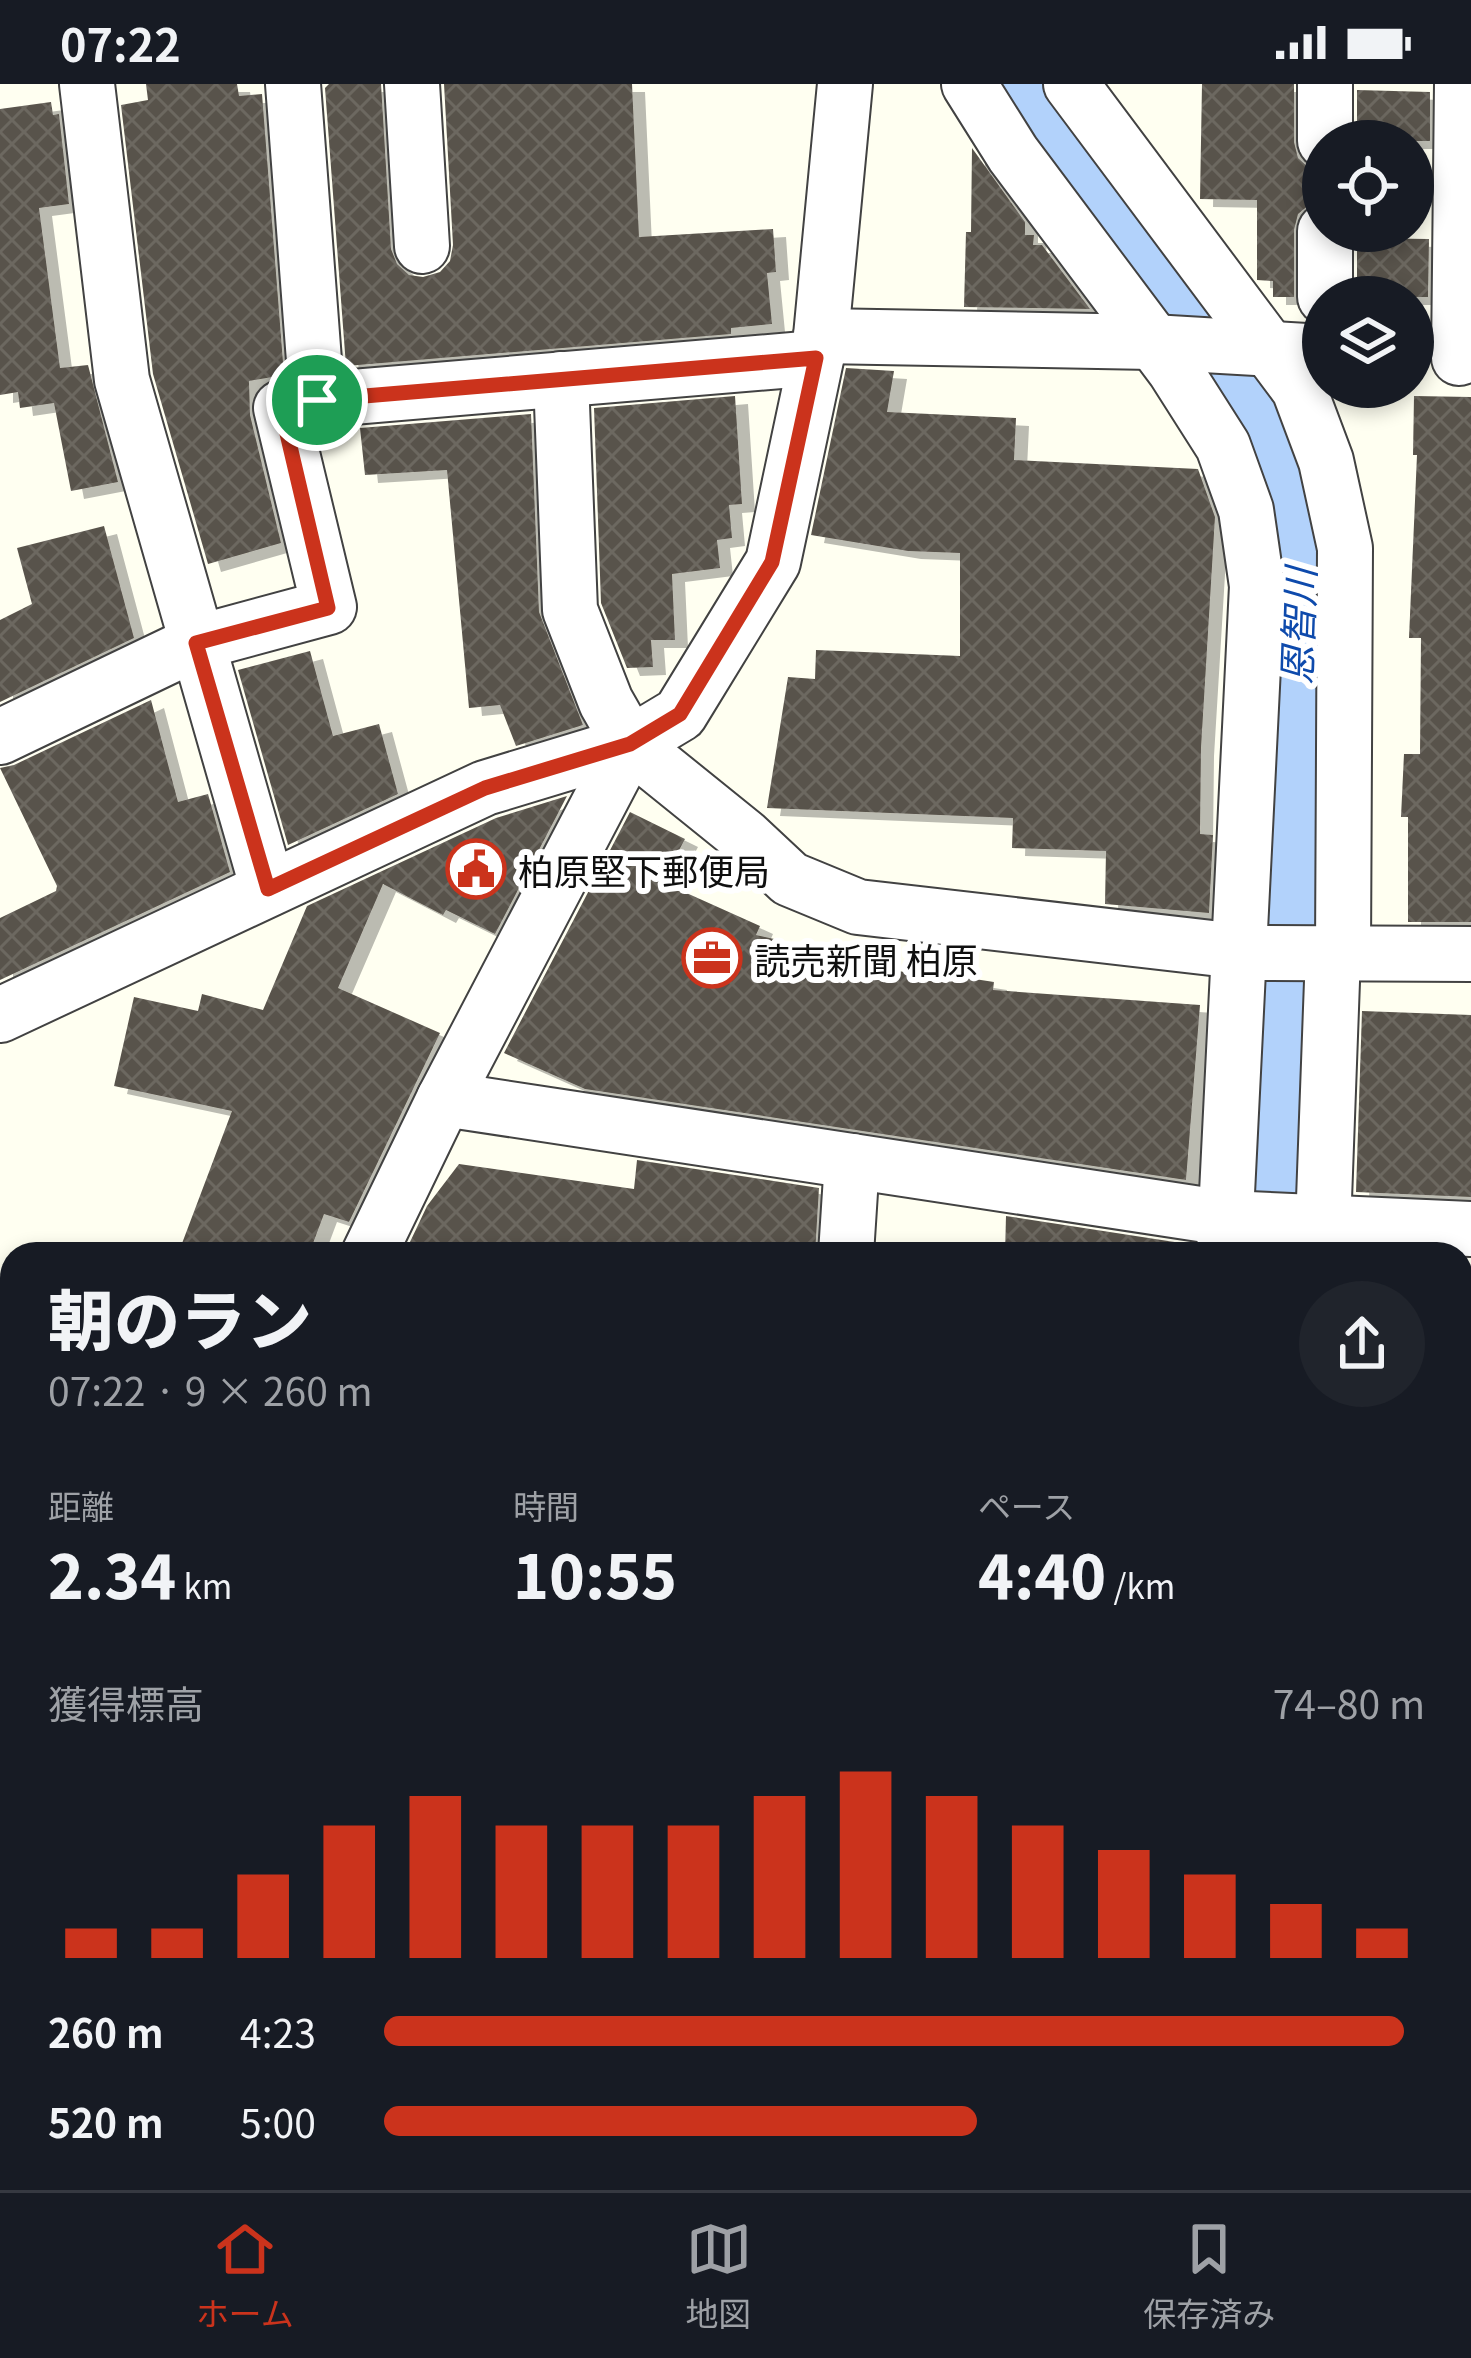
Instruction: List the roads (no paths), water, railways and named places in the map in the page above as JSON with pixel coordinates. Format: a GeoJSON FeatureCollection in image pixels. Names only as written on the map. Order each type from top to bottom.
{"type":"FeatureCollection","features":[{"type":"Feature","properties":{"kind":"street"},"geometry":{"type":"LineString","coordinates":[[87,84],[122,380],[268,889]]}},
{"type":"Feature","properties":{"kind":"street"},"geometry":{"type":"LineString","coordinates":[[293,84],[317,400]]}},
{"type":"Feature","properties":{"kind":"street"},"geometry":{"type":"LineString","coordinates":[[412,84],[422,246]]}},
{"type":"Feature","properties":{"kind":"street"},"geometry":{"type":"LineString","coordinates":[[0,1015],[485,788],[630,744],[680,714],[772,562],[818,347],[845,84]]}},
{"type":"Feature","properties":{"kind":"street"},"geometry":{"type":"LineString","coordinates":[[969,84],[1013,154],[1164,342],[1174,369],[1223,446],[1246,510],[1257,586],[1247,951],[1230,1230]]}},
{"type":"Feature","properties":{"kind":"street"},"geometry":{"type":"LineString","coordinates":[[1071,84],[1256,347],[1299,389],[1326,461],[1345,548],[1319,1232]]}},
{"type":"Feature","properties":{"kind":"street"},"geometry":{"type":"LineString","coordinates":[[1324,84],[1325,120]]}},
{"type":"Feature","properties":{"kind":"street"},"geometry":{"type":"LineString","coordinates":[[1448,358],[1462,84]]}},
{"type":"Feature","properties":{"kind":"street"},"geometry":{"type":"LineString","coordinates":[[0,737],[196,643],[328,608],[281,408],[317,400],[561,379],[818,347],[1164,342],[1302,350]]}},
{"type":"Feature","properties":{"kind":"street"},"geometry":{"type":"LineString","coordinates":[[561,379],[570,610],[606,702],[630,744],[790,879],[858,907],[1247,951],[1471,954]]}},
{"type":"Feature","properties":{"kind":"street"},"geometry":{"type":"LineString","coordinates":[[375,1242],[444,1099],[630,744]]}},
{"type":"Feature","properties":{"kind":"street"},"geometry":{"type":"LineString","coordinates":[[444,1099],[852,1161],[1230,1230],[1471,1229]]}},
{"type":"Feature","properties":{"kind":"street"},"geometry":{"type":"LineString","coordinates":[[847,1242],[852,1161]]}},
{"type":"Feature","properties":{"kind":"waterway","name":"恩智川"},"geometry":{"type":"LineString","coordinates":[[1017,84],[1258,406],[1299,529],[1291,909],[1276,1242]]}},
{"type":"Feature","properties":{"kind":"place","name":"柏原堅下郵便局"},"geometry":{"type":"Point","coordinates":[476,869]}},
{"type":"Feature","properties":{"kind":"place","name":"読売新聞 柏原"},"geometry":{"type":"Point","coordinates":[712,958]}}]}
